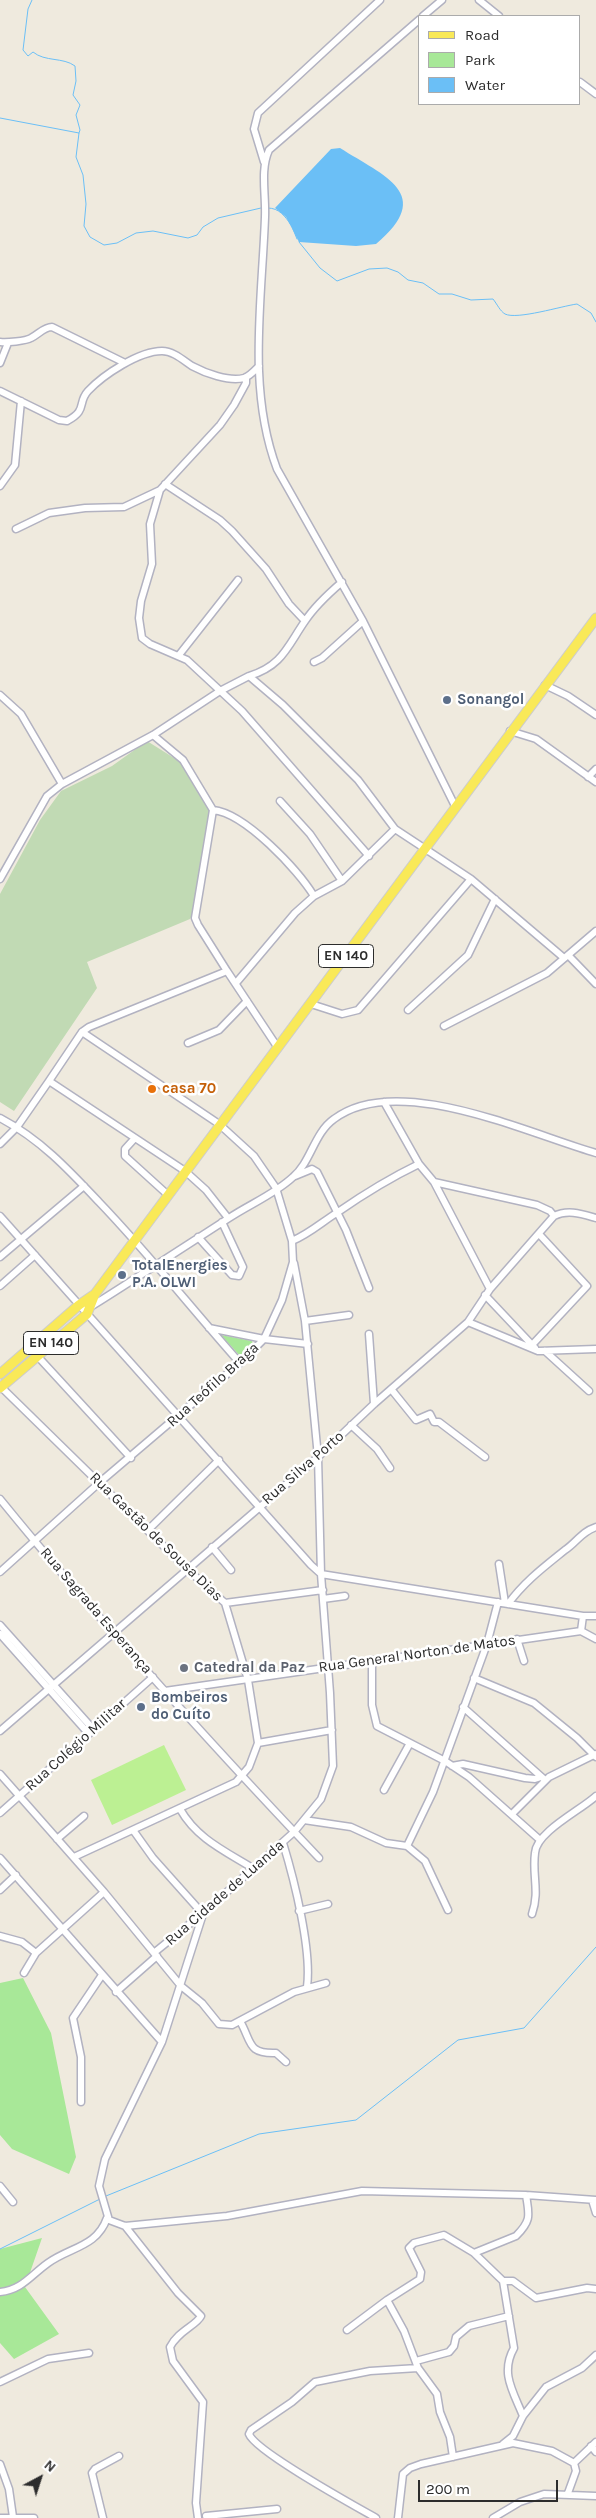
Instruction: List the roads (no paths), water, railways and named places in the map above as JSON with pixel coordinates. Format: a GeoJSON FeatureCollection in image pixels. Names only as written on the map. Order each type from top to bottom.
{"type":"FeatureCollection","features":[{"type":"Feature","properties":{"kind":"main road","name":"EN 140"},"geometry":{"type":"LineString","coordinates":[[0,1387],[89,1310],[95,1294],[219,1124],[278,1048],[510,731],[596,618]]}},
{"type":"Feature","properties":{"kind":"main road","name":"EN 140"},"geometry":{"type":"LineString","coordinates":[[0,1374],[79,1305],[95,1294]]}},
{"type":"Feature","properties":{"kind":"street"},"geometry":{"type":"LineString","coordinates":[[380,0],[258,113],[254,119],[254,129],[264,162],[266,198],[259,366],[262,413],[270,451],[277,469],[363,621],[455,806]]}},
{"type":"Feature","properties":{"kind":"street"},"geometry":{"type":"LineString","coordinates":[[424,15],[442,0]]}},
{"type":"Feature","properties":{"kind":"street"},"geometry":{"type":"LineString","coordinates":[[479,0],[498,15]]}},
{"type":"Feature","properties":{"kind":"street"},"geometry":{"type":"LineString","coordinates":[[264,162],[269,150],[276,142],[418,21]]}},
{"type":"Feature","properties":{"kind":"street"},"geometry":{"type":"LineString","coordinates":[[581,83],[596,94]]}},
{"type":"Feature","properties":{"kind":"street"},"geometry":{"type":"LineString","coordinates":[[0,342],[8,343],[30,339],[47,327],[52,327],[125,363]]}},
{"type":"Feature","properties":{"kind":"street"},"geometry":{"type":"LineString","coordinates":[[0,363],[8,343]]}},
{"type":"Feature","properties":{"kind":"street"},"geometry":{"type":"LineString","coordinates":[[0,391],[59,420],[67,421],[81,410],[88,391],[125,363],[164,351],[212,374],[246,377],[259,366]]}},
{"type":"Feature","properties":{"kind":"street"},"geometry":{"type":"LineString","coordinates":[[246,377],[246,383],[220,425],[198,452],[180,467],[160,490],[150,524],[152,564],[139,618],[142,638],[145,642],[179,654],[220,691],[260,731],[370,856]]}},
{"type":"Feature","properties":{"kind":"street"},"geometry":{"type":"LineString","coordinates":[[0,486],[15,465],[21,401]]}},
{"type":"Feature","properties":{"kind":"street"},"geometry":{"type":"LineString","coordinates":[[165,484],[220,520],[232,531],[266,569],[289,604],[305,621]]}},
{"type":"Feature","properties":{"kind":"street"},"geometry":{"type":"LineString","coordinates":[[16,529],[49,513],[85,508],[124,507],[160,490]]}},
{"type":"Feature","properties":{"kind":"street"},"geometry":{"type":"LineString","coordinates":[[179,654],[238,580]]}},
{"type":"Feature","properties":{"kind":"street"},"geometry":{"type":"LineString","coordinates":[[0,879],[47,796],[62,784],[153,735],[220,691],[249,676],[265,671],[288,650],[305,621],[342,582]]}},
{"type":"Feature","properties":{"kind":"street"},"geometry":{"type":"LineString","coordinates":[[314,662],[322,658],[363,621]]}},
{"type":"Feature","properties":{"kind":"street"},"geometry":{"type":"LineString","coordinates":[[249,676],[283,705],[358,780],[396,829],[471,879],[566,956],[596,984]]}},
{"type":"Feature","properties":{"kind":"street"},"geometry":{"type":"LineString","coordinates":[[545,685],[568,696],[596,715]]}},
{"type":"Feature","properties":{"kind":"street"},"geometry":{"type":"LineString","coordinates":[[0,695],[21,714],[62,784]]}},
{"type":"Feature","properties":{"kind":"street"},"geometry":{"type":"LineString","coordinates":[[510,731],[536,739],[596,782]]}},
{"type":"Feature","properties":{"kind":"street"},"geometry":{"type":"LineString","coordinates":[[153,735],[183,760],[213,810],[195,918],[227,971],[278,1048]]}},
{"type":"Feature","properties":{"kind":"street"},"geometry":{"type":"LineString","coordinates":[[588,777],[596,769]]}},
{"type":"Feature","properties":{"kind":"street"},"geometry":{"type":"LineString","coordinates":[[280,801],[310,834],[342,881]]}},
{"type":"Feature","properties":{"kind":"street"},"geometry":{"type":"LineString","coordinates":[[213,810],[229,814],[283,857],[300,875],[314,896]]}},
{"type":"Feature","properties":{"kind":"street"},"geometry":{"type":"LineString","coordinates":[[236,983],[295,913],[314,896],[342,881],[396,829]]}},
{"type":"Feature","properties":{"kind":"street"},"geometry":{"type":"LineString","coordinates":[[310,1004],[342,1014],[358,1010],[471,879]]}},
{"type":"Feature","properties":{"kind":"street"},"geometry":{"type":"LineString","coordinates":[[408,1010],[468,955],[495,899]]}},
{"type":"Feature","properties":{"kind":"street"},"geometry":{"type":"LineString","coordinates":[[444,1026],[540,977],[596,931]]}},
{"type":"Feature","properties":{"kind":"street"},"geometry":{"type":"LineString","coordinates":[[0,1144],[17,1127],[82,1032],[89,1027],[227,971]]}},
{"type":"Feature","properties":{"kind":"street"},"geometry":{"type":"LineString","coordinates":[[188,1043],[219,1030],[247,1001]]}},
{"type":"Feature","properties":{"kind":"street","name":"Rua Teófilo Braga"},"geometry":{"type":"LineString","coordinates":[[0,1572],[99,1483],[179,1417],[264,1339],[282,1300],[293,1262],[292,1241],[276,1188],[254,1156],[219,1124],[82,1032]]}},
{"type":"Feature","properties":{"kind":"street"},"geometry":{"type":"LineString","coordinates":[[49,1080],[185,1171],[206,1190],[228,1218]]}},
{"type":"Feature","properties":{"kind":"street"},"geometry":{"type":"LineString","coordinates":[[384,1102],[419,1164],[434,1182],[490,1289]]}},
{"type":"Feature","properties":{"kind":"street"},"geometry":{"type":"LineString","coordinates":[[294,1177],[320,1133],[334,1118],[353,1109],[384,1102],[422,1104],[472,1112],[596,1152]]}},
{"type":"Feature","properties":{"kind":"street"},"geometry":{"type":"LineString","coordinates":[[0,1118],[17,1127],[56,1156],[135,1240],[240,1363]]}},
{"type":"Feature","properties":{"kind":"street"},"geometry":{"type":"LineString","coordinates":[[135,1138],[125,1150],[125,1156],[168,1195]]}},
{"type":"Feature","properties":{"kind":"street"},"geometry":{"type":"LineString","coordinates":[[292,1241],[307,1235],[336,1213],[396,1175],[419,1164]]}},
{"type":"Feature","properties":{"kind":"street"},"geometry":{"type":"LineString","coordinates":[[89,1310],[154,1264],[308,1170],[315,1171],[346,1230],[369,1288]]}},
{"type":"Feature","properties":{"kind":"street"},"geometry":{"type":"LineString","coordinates":[[434,1182],[537,1205],[550,1211],[554,1216],[566,1212],[577,1212],[596,1218]]}},
{"type":"Feature","properties":{"kind":"street"},"geometry":{"type":"LineString","coordinates":[[0,1257],[84,1186]]}},
{"type":"Feature","properties":{"kind":"street"},"geometry":{"type":"LineString","coordinates":[[0,1216],[79,1305],[89,1310],[179,1417],[311,1565],[322,1574],[583,1616],[596,1616]]}},
{"type":"Feature","properties":{"kind":"street","name":"Rua Silva Porto"},"geometry":{"type":"LineString","coordinates":[[0,1731],[318,1457],[391,1388],[468,1322],[485,1295],[554,1216]]}},
{"type":"Feature","properties":{"kind":"street"},"geometry":{"type":"LineString","coordinates":[[198,1238],[232,1275],[240,1276],[243,1267],[222,1222]]}},
{"type":"Feature","properties":{"kind":"street"},"geometry":{"type":"LineString","coordinates":[[532,1345],[587,1286],[539,1234]]}},
{"type":"Feature","properties":{"kind":"street"},"geometry":{"type":"LineString","coordinates":[[0,1286],[35,1255]]}},
{"type":"Feature","properties":{"kind":"street","name":"Rua Cidade de Luanda"},"geometry":{"type":"LineString","coordinates":[[116,1992],[156,1954],[294,1832],[321,1799],[333,1766],[323,1599],[318,1457],[305,1320],[293,1262]]}},
{"type":"Feature","properties":{"kind":"street"},"geometry":{"type":"LineString","coordinates":[[485,1295],[532,1345],[589,1391]]}},
{"type":"Feature","properties":{"kind":"street"},"geometry":{"type":"LineString","coordinates":[[305,1320],[349,1315]]}},
{"type":"Feature","properties":{"kind":"street"},"geometry":{"type":"LineString","coordinates":[[468,1322],[541,1351],[596,1348]]}},
{"type":"Feature","properties":{"kind":"street"},"geometry":{"type":"LineString","coordinates":[[209,1328],[264,1339],[308,1344]]}},
{"type":"Feature","properties":{"kind":"street"},"geometry":{"type":"LineString","coordinates":[[369,1334],[374,1404]]}},
{"type":"Feature","properties":{"kind":"street"},"geometry":{"type":"LineString","coordinates":[[30,1348],[131,1458]]}},
{"type":"Feature","properties":{"kind":"street","name":"Rua Gastão de Sousa Dias"},"geometry":{"type":"LineString","coordinates":[[0,1387],[187,1569],[226,1603],[248,1680],[258,1743]]}},
{"type":"Feature","properties":{"kind":"street"},"geometry":{"type":"LineString","coordinates":[[391,1388],[416,1420],[430,1414],[434,1422],[439,1422],[485,1457]]}},
{"type":"Feature","properties":{"kind":"street"},"geometry":{"type":"LineString","coordinates":[[351,1425],[377,1449],[390,1468]]}},
{"type":"Feature","properties":{"kind":"street"},"geometry":{"type":"LineString","coordinates":[[148,1530],[218,1460]]}},
{"type":"Feature","properties":{"kind":"street","name":"Rua Sagrada Esperança"},"geometry":{"type":"LineString","coordinates":[[0,1499],[113,1632],[241,1777],[319,1858]]}},
{"type":"Feature","properties":{"kind":"street"},"geometry":{"type":"LineString","coordinates":[[407,1846],[423,1817],[474,1678],[504,1603],[585,1531],[596,1527]]}},
{"type":"Feature","properties":{"kind":"street"},"geometry":{"type":"LineString","coordinates":[[212,1547],[231,1570]]}},
{"type":"Feature","properties":{"kind":"street"},"geometry":{"type":"LineString","coordinates":[[499,1564],[504,1603]]}},
{"type":"Feature","properties":{"kind":"street"},"geometry":{"type":"LineString","coordinates":[[226,1603],[323,1590]]}},
{"type":"Feature","properties":{"kind":"street"},"geometry":{"type":"LineString","coordinates":[[323,1599],[345,1596]]}},
{"type":"Feature","properties":{"kind":"street"},"geometry":{"type":"LineString","coordinates":[[583,1616],[581,1631],[596,1639]]}},
{"type":"Feature","properties":{"kind":"street"},"geometry":{"type":"LineString","coordinates":[[0,1625],[3,1634],[90,1731]]}},
{"type":"Feature","properties":{"kind":"street","name":"Rua General Norton de Matos"},"geometry":{"type":"LineString","coordinates":[[165,1691],[581,1631]]}},
{"type":"Feature","properties":{"kind":"street"},"geometry":{"type":"LineString","coordinates":[[517,1639],[524,1662]]}},
{"type":"Feature","properties":{"kind":"street"},"geometry":{"type":"LineString","coordinates":[[372,1660],[372,1705],[375,1721],[381,1730],[444,1761],[469,1777],[540,1840]]}},
{"type":"Feature","properties":{"kind":"street","name":"Rua Colégio Militar"},"geometry":{"type":"LineString","coordinates":[[0,1813],[153,1677]]}},
{"type":"Feature","properties":{"kind":"street"},"geometry":{"type":"LineString","coordinates":[[452,1766],[463,1764],[535,1779],[543,1778],[595,1755],[534,1703],[474,1678]]}},
{"type":"Feature","properties":{"kind":"street"},"geometry":{"type":"LineString","coordinates":[[464,1707],[543,1778]]}},
{"type":"Feature","properties":{"kind":"street"},"geometry":{"type":"LineString","coordinates":[[74,1858],[231,1785],[241,1777],[255,1755],[258,1743],[332,1730]]}},
{"type":"Feature","properties":{"kind":"street"},"geometry":{"type":"LineString","coordinates":[[384,1790],[410,1743]]}},
{"type":"Feature","properties":{"kind":"street"},"geometry":{"type":"LineString","coordinates":[[0,1774],[104,1892],[181,1986],[202,2002],[222,2026],[232,2025],[307,1987],[326,1983]]}},
{"type":"Feature","properties":{"kind":"street"},"geometry":{"type":"LineString","coordinates":[[512,1814],[543,1778]]}},
{"type":"Feature","properties":{"kind":"street"},"geometry":{"type":"LineString","coordinates":[[532,1914],[537,1890],[534,1854],[540,1840],[596,1796]]}},
{"type":"Feature","properties":{"kind":"street"},"geometry":{"type":"LineString","coordinates":[[180,1808],[188,1823],[201,1836],[254,1869]]}},
{"type":"Feature","properties":{"kind":"street"},"geometry":{"type":"LineString","coordinates":[[56,1839],[84,1816]]}},
{"type":"Feature","properties":{"kind":"street"},"geometry":{"type":"LineString","coordinates":[[304,1820],[351,1827],[386,1843],[407,1846],[425,1861],[448,1910]]}},
{"type":"Feature","properties":{"kind":"street"},"geometry":{"type":"LineString","coordinates":[[134,1830],[153,1858],[202,1914],[162,2042],[105,2160],[98,2186],[107,2218],[125,2226],[226,2216],[362,2192],[526,2195],[594,2200],[596,2213]]}},
{"type":"Feature","properties":{"kind":"street"},"geometry":{"type":"LineString","coordinates":[[283,1843],[299,1911],[308,1961],[307,1987]]}},
{"type":"Feature","properties":{"kind":"street"},"geometry":{"type":"LineString","coordinates":[[0,1858],[162,2042]]}},
{"type":"Feature","properties":{"kind":"street"},"geometry":{"type":"LineString","coordinates":[[0,1890],[16,1875]]}},
{"type":"Feature","properties":{"kind":"street"},"geometry":{"type":"LineString","coordinates":[[24,1973],[36,1953],[104,1892]]}},
{"type":"Feature","properties":{"kind":"street"},"geometry":{"type":"LineString","coordinates":[[299,1911],[328,1904]]}},
{"type":"Feature","properties":{"kind":"street"},"geometry":{"type":"LineString","coordinates":[[0,1936],[22,1942],[36,1953]]}},
{"type":"Feature","properties":{"kind":"street"},"geometry":{"type":"LineString","coordinates":[[81,2102],[81,2057],[73,2018],[102,1975]]}},
{"type":"Feature","properties":{"kind":"street"},"geometry":{"type":"LineString","coordinates":[[240,2021],[250,2042],[258,2052],[262,2054],[276,2053],[286,2062]]}},
{"type":"Feature","properties":{"kind":"street"},"geometry":{"type":"LineString","coordinates":[[0,2186],[13,2202]]}},
{"type":"Feature","properties":{"kind":"street"},"geometry":{"type":"LineString","coordinates":[[474,2253],[516,2236],[521,2231],[529,2217],[526,2195]]}},
{"type":"Feature","properties":{"kind":"street"},"geometry":{"type":"LineString","coordinates":[[0,2292],[21,2287],[49,2262],[86,2245],[97,2236],[107,2218]]}},
{"type":"Feature","properties":{"kind":"street"},"geometry":{"type":"LineString","coordinates":[[125,2226],[178,2294],[201,2316],[199,2321],[180,2332],[170,2346],[173,2361],[203,2402],[196,2502],[201,2517]]}},
{"type":"Feature","properties":{"kind":"street"},"geometry":{"type":"LineString","coordinates":[[347,2330],[403,2288],[420,2279],[421,2272],[409,2248],[414,2243],[444,2235],[474,2253],[503,2281],[514,2348],[508,2357],[507,2374],[523,2416]]}},
{"type":"Feature","properties":{"kind":"street"},"geometry":{"type":"LineString","coordinates":[[503,2281],[513,2281],[536,2298],[586,2288],[596,2289]]}},
{"type":"Feature","properties":{"kind":"street"},"geometry":{"type":"LineString","coordinates":[[387,2300],[417,2365],[437,2394],[440,2412],[450,2437],[453,2457]]}},
{"type":"Feature","properties":{"kind":"street"},"geometry":{"type":"LineString","coordinates":[[376,2518],[274,2456],[255,2442],[250,2434],[251,2430],[292,2402],[315,2382],[370,2371],[417,2365],[449,2352],[454,2346],[456,2336],[469,2326],[509,2316]]}},
{"type":"Feature","properties":{"kind":"street"},"geometry":{"type":"LineString","coordinates":[[0,2382],[48,2359],[89,2353]]}},
{"type":"Feature","properties":{"kind":"street"},"geometry":{"type":"LineString","coordinates":[[500,2445],[513,2436],[523,2416],[549,2384],[582,2368],[596,2355]]}},
{"type":"Feature","properties":{"kind":"street"},"geometry":{"type":"LineString","coordinates":[[398,2518],[401,2480],[406,2471],[429,2462],[500,2445],[519,2443],[546,2449],[574,2463],[576,2471],[568,2493]]}},
{"type":"Feature","properties":{"kind":"street"},"geometry":{"type":"LineString","coordinates":[[574,2463],[593,2444],[596,2452]]}},
{"type":"Feature","properties":{"kind":"street"},"geometry":{"type":"LineString","coordinates":[[103,2518],[92,2472],[119,2456]]}},
{"type":"Feature","properties":{"kind":"street"},"geometry":{"type":"LineString","coordinates":[[0,2464],[8,2489],[13,2517]]}},
{"type":"Feature","properties":{"kind":"street"},"geometry":{"type":"LineString","coordinates":[[493,2518],[531,2498],[568,2493],[583,2497],[596,2496]]}},
{"type":"Feature","properties":{"kind":"street"},"geometry":{"type":"LineString","coordinates":[[201,2517],[277,2510]]}},
{"type":"Feature","properties":{"kind":"street"},"geometry":{"type":"LineString","coordinates":[[201,2517],[222,2518]]}},
{"type":"Feature","properties":{"kind":"street"},"geometry":{"type":"LineString","coordinates":[[1,2518],[34,2518]]}},
{"type":"Feature","properties":{"kind":"water"},"geometry":{"type":"Polygon","coordinates":[[[340,148],[387,177],[397,188],[403,199],[402,212],[393,227],[376,244],[356,246],[299,242],[286,217],[275,208],[331,149],[340,148]]]}},
{"type":"Feature","properties":{"kind":"waterway"},"geometry":{"type":"LineString","coordinates":[[32,0],[28,9],[23,50],[28,56],[33,52],[43,57],[65,61],[75,66],[76,81],[73,95],[80,105],[76,115],[79,133]]}},
{"type":"Feature","properties":{"kind":"waterway"},"geometry":{"type":"LineString","coordinates":[[0,118],[79,133],[76,157],[83,175],[86,204],[84,226],[90,237],[104,245],[117,243],[136,233],[153,231],[188,238],[197,235],[203,227],[218,218],[261,208]]}},
{"type":"Feature","properties":{"kind":"waterway"},"geometry":{"type":"LineString","coordinates":[[268,208],[279,211],[291,225]]}},
{"type":"Feature","properties":{"kind":"waterway"},"geometry":{"type":"LineString","coordinates":[[293,229],[297,239]]}},
{"type":"Feature","properties":{"kind":"waterway"},"geometry":{"type":"LineString","coordinates":[[299,242],[320,268],[337,281],[369,269],[387,268],[398,272],[408,280],[423,283],[439,294],[452,294],[471,300],[493,299],[505,314],[529,314],[577,304],[591,313],[596,322]]}},
{"type":"Feature","properties":{"kind":"waterway"},"geometry":{"type":"LineString","coordinates":[[106,2196],[259,2134],[356,2120],[458,2040],[524,2028],[596,1947]]}},
{"type":"Feature","properties":{"kind":"waterway"},"geometry":{"type":"LineString","coordinates":[[0,2249],[100,2199]]}},
{"type":"Feature","properties":{"kind":"place","name":"Sonangol"},"geometry":{"type":"Point","coordinates":[447,700]}},
{"type":"Feature","properties":{"kind":"place","name":"casa 70"},"geometry":{"type":"Point","coordinates":[152,1089]}},
{"type":"Feature","properties":{"kind":"place","name":"TotalEnergies P.A. OLWI"},"geometry":{"type":"Point","coordinates":[122,1275]}},
{"type":"Feature","properties":{"kind":"place","name":"Catedral da Paz"},"geometry":{"type":"Point","coordinates":[184,1668]}},
{"type":"Feature","properties":{"kind":"place","name":"Bombeiros do Cuíto"},"geometry":{"type":"Point","coordinates":[141,1707]}}]}
